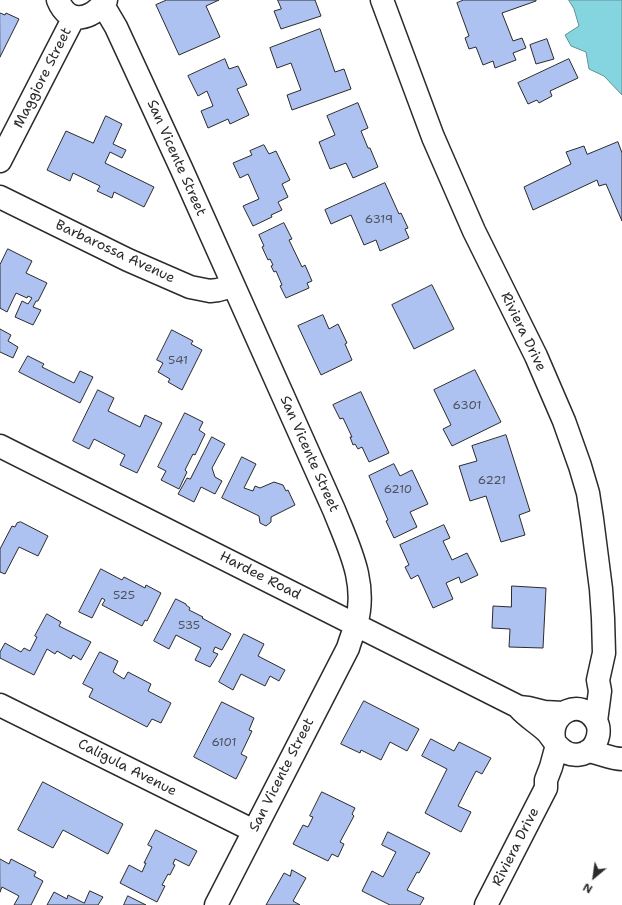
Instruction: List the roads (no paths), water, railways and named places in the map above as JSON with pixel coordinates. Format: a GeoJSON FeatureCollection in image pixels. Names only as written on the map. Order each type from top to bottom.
{"type":"FeatureCollection","features":[{"type":"Feature","properties":{"kind":"street"},"geometry":{"type":"LineString","coordinates":[[58,0],[65,11],[74,16],[83,18],[88,16],[105,2]]}},
{"type":"Feature","properties":{"kind":"street","name":"Riviera Drive"},"geometry":{"type":"LineString","coordinates":[[382,0],[433,137],[474,231],[539,362],[571,439],[591,508],[601,589],[604,645],[598,680],[600,691],[590,740],[564,768],[554,785],[546,788]]}},
{"type":"Feature","properties":{"kind":"street","name":"San Vicente Street"},"geometry":{"type":"LineString","coordinates":[[105,2],[334,510],[354,562],[360,584],[359,608],[356,624],[348,648],[216,905]]}},
{"type":"Feature","properties":{"kind":"street","name":"Maggiore Street"},"geometry":{"type":"LineString","coordinates":[[0,161],[74,16]]}},
{"type":"Feature","properties":{"kind":"street","name":"Barbarossa Avenue"},"geometry":{"type":"LineString","coordinates":[[0,197],[128,260],[190,287],[210,291],[233,286]]}},
{"type":"Feature","properties":{"kind":"street","name":"Hardee Road"},"geometry":{"type":"LineString","coordinates":[[0,446],[519,707],[544,712],[568,711]]}},
{"type":"Feature","properties":{"kind":"street"},"geometry":{"type":"LineString","coordinates":[[598,680],[568,711],[555,722],[553,727],[555,742],[566,753],[590,740],[608,743],[622,755]]}},
{"type":"Feature","properties":{"kind":"street","name":"Caligula Avenue"},"geometry":{"type":"LineString","coordinates":[[0,705],[254,831]]}},
{"type":"Feature","properties":{"kind":"street","name":"Hardee Road"},"geometry":{"type":"LineString","coordinates":[[519,707],[525,715],[542,727],[555,742]]}},
{"type":"Feature","properties":{"kind":"street"},"geometry":{"type":"LineString","coordinates":[[568,711],[581,710],[587,712],[590,740],[603,754],[615,759],[622,759]]}},
{"type":"Feature","properties":{"kind":"street","name":"Riviera Drive"},"geometry":{"type":"LineString","coordinates":[[486,905],[546,788],[546,780],[551,767],[555,742]]}},
{"type":"Feature","properties":{"kind":"water"},"geometry":{"type":"Polygon","coordinates":[[[569,0],[622,0],[622,95],[604,76],[589,69],[586,52],[571,46],[565,35],[579,26],[574,9],[569,0]]]}}]}
